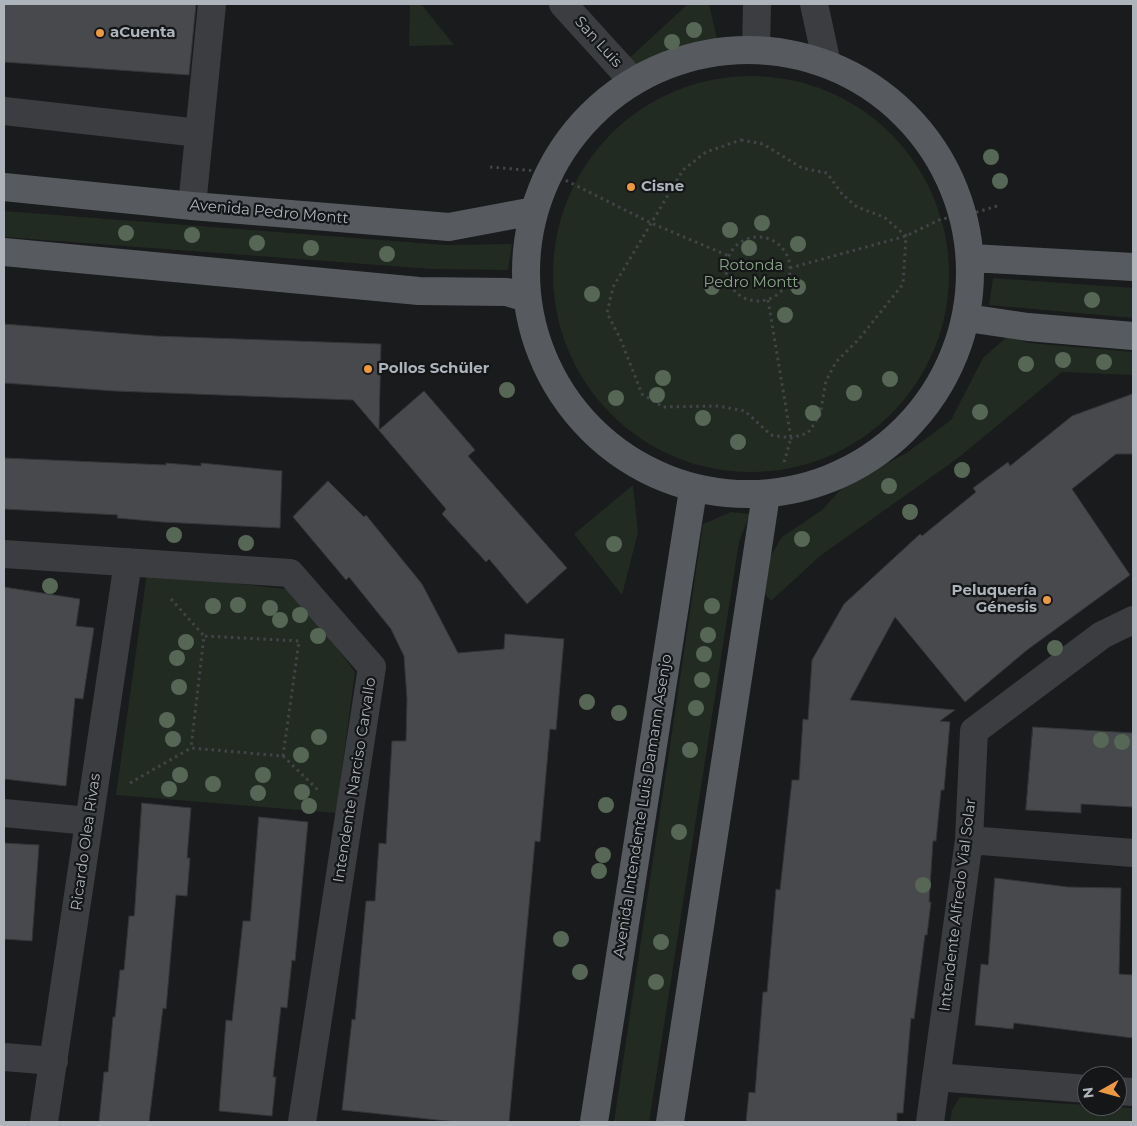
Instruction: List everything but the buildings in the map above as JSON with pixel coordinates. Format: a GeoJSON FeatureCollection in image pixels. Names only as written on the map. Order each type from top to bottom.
{"type":"FeatureCollection","features":[{"type":"Feature","properties":{"kind":"main road"},"geometry":{"type":"LineString","coordinates":[[756,49],[828,64],[866,82],[905,114],[928,140],[949,176],[964,216],[970,258],[967,318],[948,372],[916,420],[873,458],[822,484],[766,495],[737,496],[693,490],[624,458],[576,414],[543,360],[527,298],[527,254],[534,211],[549,172],[571,137],[599,106],[633,81],[692,56],[756,49]]}},
{"type":"Feature","properties":{"kind":"main road","name":"Avenida Pedro Montt"},"geometry":{"type":"LineString","coordinates":[[4,187],[192,206],[449,226],[534,211]]}},
{"type":"Feature","properties":{"kind":"main road"},"geometry":{"type":"LineString","coordinates":[[4,252],[419,291],[507,292],[527,298]]}},
{"type":"Feature","properties":{"kind":"main road"},"geometry":{"type":"LineString","coordinates":[[970,258],[1133,267]]}},
{"type":"Feature","properties":{"kind":"main road"},"geometry":{"type":"LineString","coordinates":[[967,318],[1028,327],[1133,336]]}},
{"type":"Feature","properties":{"kind":"main road","name":"Avenida Intendente Luis Damann Asenjo"},"geometry":{"type":"LineString","coordinates":[[594,1122],[693,490]]}},
{"type":"Feature","properties":{"kind":"main road"},"geometry":{"type":"LineString","coordinates":[[670,1122],[766,495]]}},
{"type":"Feature","properties":{"kind":"street"},"geometry":{"type":"LineString","coordinates":[[192,206],[212,4]]}},
{"type":"Feature","properties":{"kind":"street","name":"San Luis"},"geometry":{"type":"LineString","coordinates":[[563,4],[633,81]]}},
{"type":"Feature","properties":{"kind":"street"},"geometry":{"type":"LineString","coordinates":[[756,4],[756,49]]}},
{"type":"Feature","properties":{"kind":"street"},"geometry":{"type":"LineString","coordinates":[[814,4],[828,64]]}},
{"type":"Feature","properties":{"kind":"street"},"geometry":{"type":"LineString","coordinates":[[4,111],[199,134]]}},
{"type":"Feature","properties":{"kind":"street","name":"Intendente Narciso Carvallo"},"geometry":{"type":"LineString","coordinates":[[4,554],[290,573],[372,667],[302,1122]]}},
{"type":"Feature","properties":{"kind":"street","name":"Ricardo Olea Rivas"},"geometry":{"type":"LineString","coordinates":[[44,1122],[128,562]]}},
{"type":"Feature","properties":{"kind":"street","name":"Intendente Alfredo Vial Solar"},"geometry":{"type":"LineString","coordinates":[[930,1122],[969,840],[974,731],[1102,635],[1133,620]]}},
{"type":"Feature","properties":{"kind":"street"},"geometry":{"type":"LineString","coordinates":[[4,813],[89,820]]}},
{"type":"Feature","properties":{"kind":"street"},"geometry":{"type":"LineString","coordinates":[[969,840],[1133,852]]}},
{"type":"Feature","properties":{"kind":"street"},"geometry":{"type":"LineString","coordinates":[[4,1057],[54,1061]]}},
{"type":"Feature","properties":{"kind":"street"},"geometry":{"type":"LineString","coordinates":[[936,1077],[1077,1088]]}},
{"type":"Feature","properties":{"kind":"path"},"geometry":{"type":"LineString","coordinates":[[741,140],[763,144],[802,168],[826,174],[842,194],[857,207],[884,217],[906,236],[904,284],[859,339],[836,362],[826,381],[820,414],[808,433],[791,438],[771,434],[745,411],[718,406],[663,407],[642,394],[620,338],[607,313],[613,287],[683,170],[706,152],[741,140]]}},
{"type":"Feature","properties":{"kind":"path"},"geometry":{"type":"LineString","coordinates":[[490,168],[549,172],[651,223],[729,256]]}},
{"type":"Feature","properties":{"kind":"path"},"geometry":{"type":"LineString","coordinates":[[790,268],[906,236],[941,219],[964,216],[997,206]]}},
{"type":"Feature","properties":{"kind":"path"},"geometry":{"type":"LineString","coordinates":[[754,237],[765,238],[775,242],[789,258],[790,268],[785,288],[768,300],[753,300],[739,295],[727,277],[729,256],[744,240],[754,237]]}},
{"type":"Feature","properties":{"kind":"path"},"geometry":{"type":"LineString","coordinates":[[768,300],[791,438],[782,470],[801,488]]}},
{"type":"Feature","properties":{"kind":"path"},"geometry":{"type":"LineString","coordinates":[[191,748],[204,636],[299,641],[283,756]]}},
{"type":"Feature","properties":{"kind":"path"},"geometry":{"type":"LineString","coordinates":[[126,785],[191,748],[283,756],[349,819]]}},
{"type":"Feature","properties":{"kind":"green space"},"geometry":{"type":"Polygon","coordinates":[[[410,4],[421,4],[454,45],[409,46],[410,4]]]}},
{"type":"Feature","properties":{"kind":"green space"},"geometry":{"type":"Polygon","coordinates":[[[688,4],[709,4],[717,39],[700,54],[654,70],[625,62],[688,4]]]}},
{"type":"Feature","properties":{"kind":"green space","name":"Rotonda Pedro Montt"},"geometry":{"type":"Polygon","coordinates":[[[751,76],[790,80],[827,91],[861,110],[891,134],[915,164],[934,198],[945,235],[949,274],[945,313],[934,350],[915,384],[891,414],[861,438],[827,457],[790,468],[751,472],[712,468],[675,457],[641,438],[611,414],[587,384],[568,350],[557,313],[553,274],[557,235],[568,198],[587,164],[611,134],[641,110],[675,91],[712,80],[751,76]]]}},
{"type":"Feature","properties":{"kind":"green space"},"geometry":{"type":"Polygon","coordinates":[[[4,211],[446,245],[512,244],[508,270],[432,269],[4,237],[4,211]]]}},
{"type":"Feature","properties":{"kind":"green space"},"geometry":{"type":"Polygon","coordinates":[[[993,278],[1133,288],[1133,318],[989,305],[993,278]]]}},
{"type":"Feature","properties":{"kind":"green space"},"geometry":{"type":"Polygon","coordinates":[[[1008,336],[1029,343],[1133,352],[1133,375],[1062,372],[958,458],[820,556],[771,601],[763,592],[770,557],[782,537],[822,510],[842,488],[908,452],[951,420],[983,358],[1008,336]]]}},
{"type":"Feature","properties":{"kind":"green space"},"geometry":{"type":"Polygon","coordinates":[[[633,485],[638,532],[622,595],[574,534],[633,485]]]}},
{"type":"Feature","properties":{"kind":"green space"},"geometry":{"type":"Polygon","coordinates":[[[731,512],[750,514],[739,542],[649,1122],[614,1122],[703,524],[731,512]]]}},
{"type":"Feature","properties":{"kind":"green space"},"geometry":{"type":"Polygon","coordinates":[[[147,573],[293,590],[355,672],[336,813],[116,795],[147,573]]]}},
{"type":"Feature","properties":{"kind":"green space"},"geometry":{"type":"Polygon","coordinates":[[[960,1097],[1077,1104],[1077,1116],[1127,1116],[1127,1108],[1133,1108],[1133,1122],[950,1122],[952,1110],[960,1097]]]}},
{"type":"Feature","properties":{"kind":"place","name":"aCuenta"},"geometry":{"type":"Point","coordinates":[100,33]}},
{"type":"Feature","properties":{"kind":"place","name":"Cisne"},"geometry":{"type":"Point","coordinates":[631,187]}},
{"type":"Feature","properties":{"kind":"place","name":"Pollos Schüler"},"geometry":{"type":"Point","coordinates":[368,369]}},
{"type":"Feature","properties":{"kind":"place","name":"Peluquería Génesis"},"geometry":{"type":"Point","coordinates":[1047,600]}}]}
